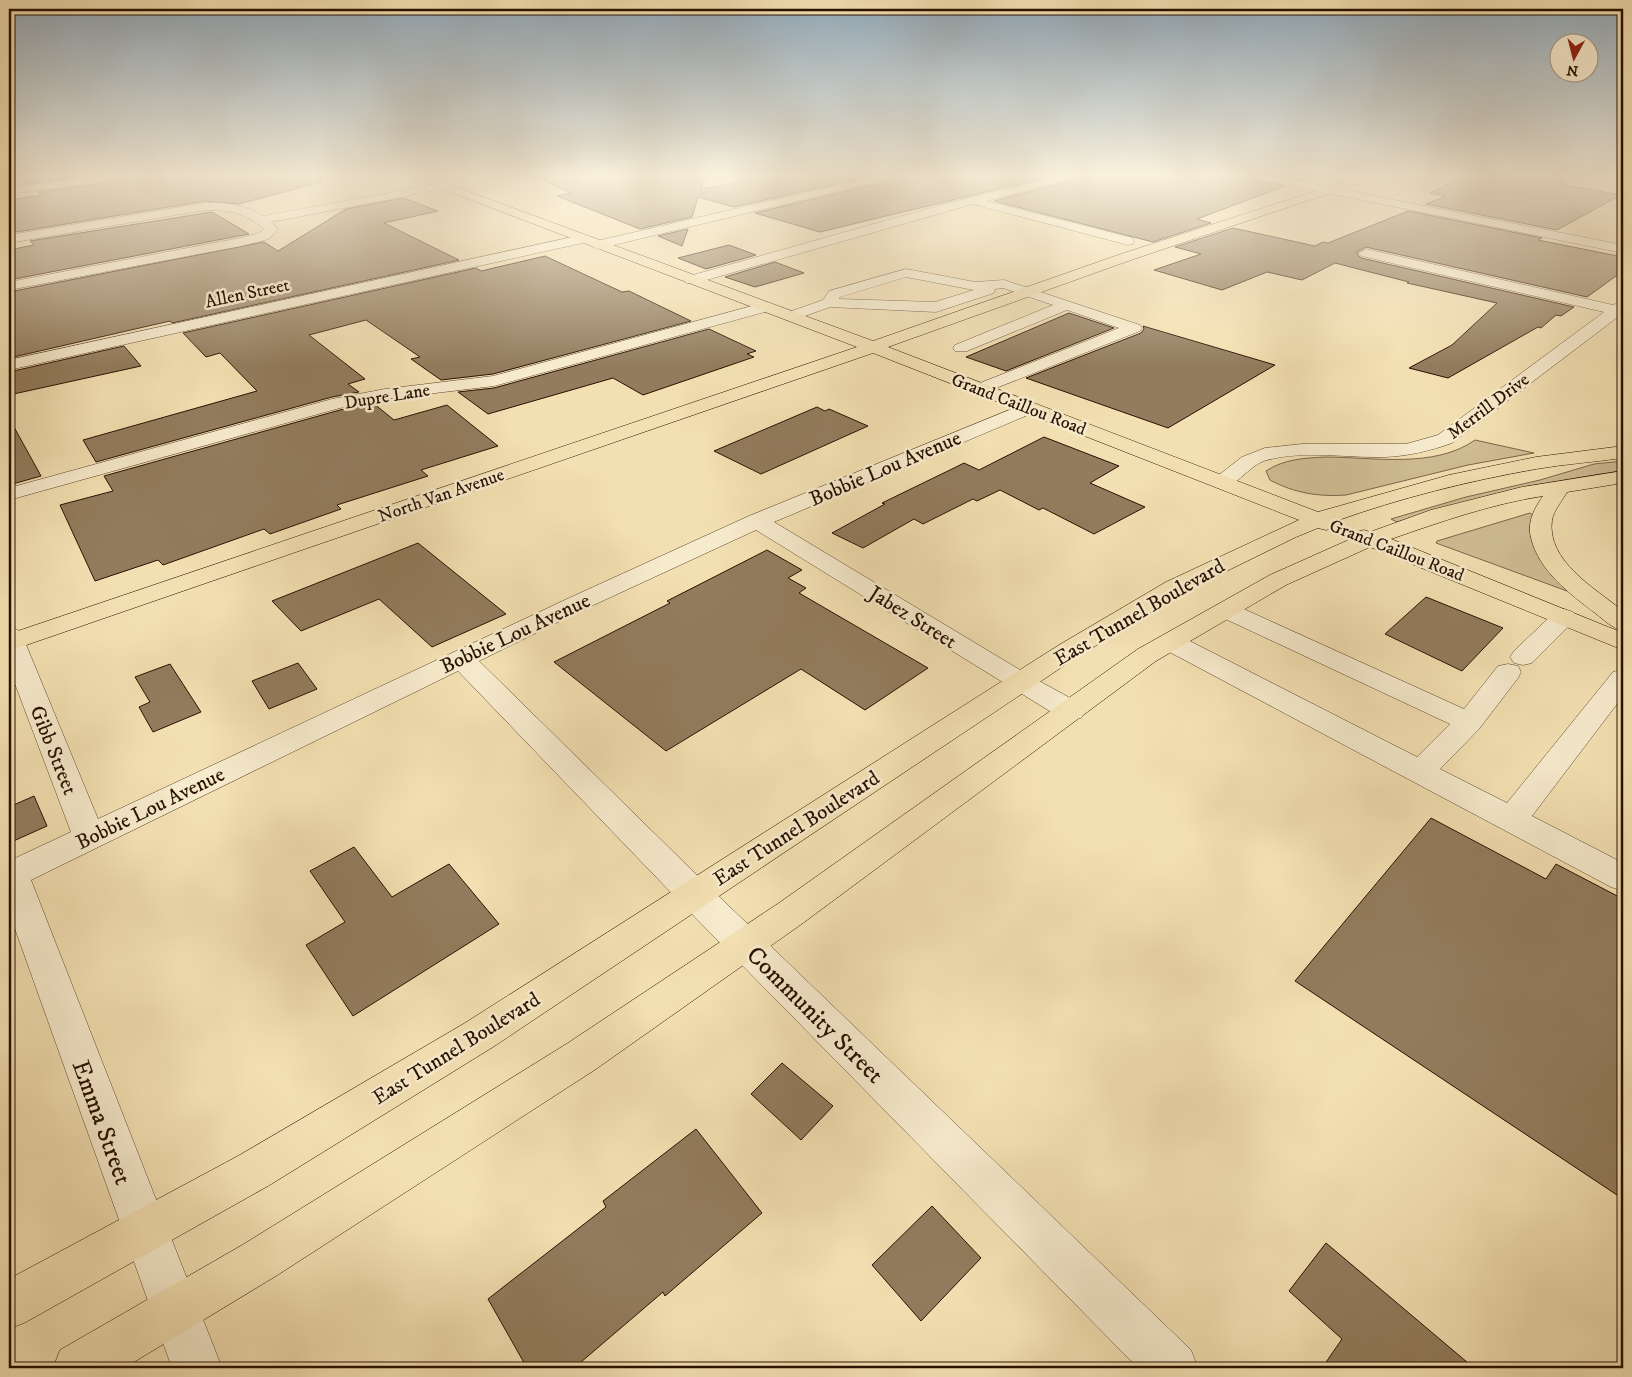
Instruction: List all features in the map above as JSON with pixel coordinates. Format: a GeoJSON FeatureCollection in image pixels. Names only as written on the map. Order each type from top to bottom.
{"type":"FeatureCollection","features":[{"type":"Feature","properties":{"kind":"main road","name":"North Van Avenue"},"geometry":{"type":"LineString","coordinates":[[10,640],[873,347],[1185,238]]}},
{"type":"Feature","properties":{"kind":"main road","name":"Grand Caillou Road"},"geometry":{"type":"LineString","coordinates":[[582,239],[873,347],[1438,565],[1623,642]]}},
{"type":"Feature","properties":{"kind":"main road","name":"East Tunnel Boulevard"},"geometry":{"type":"LineString","coordinates":[[9,1305],[253,1171],[479,1035],[1020,682],[1175,587],[1318,520],[1449,481],[1536,463],[1623,452]]}},
{"type":"Feature","properties":{"kind":"main road","name":"East Tunnel Boulevard"},"geometry":{"type":"LineString","coordinates":[[78,1368],[260,1260],[582,1056],[745,944],[1147,655],[1278,580],[1370,539],[1439,515],[1522,493],[1623,477]]}},
{"type":"Feature","properties":{"kind":"main road"},"geometry":{"type":"LineString","coordinates":[[1559,487],[1541,520],[1543,543],[1554,562],[1578,588],[1623,623]]}},
{"type":"Feature","properties":{"kind":"street"},"geometry":{"type":"LineString","coordinates":[[9,286],[256,238]]}},
{"type":"Feature","properties":{"kind":"street"},"geometry":{"type":"LineString","coordinates":[[597,245],[626,238]]}},
{"type":"Feature","properties":{"kind":"street"},"geometry":{"type":"LineString","coordinates":[[691,280],[839,238]]}},
{"type":"Feature","properties":{"kind":"street"},"geometry":{"type":"LineString","coordinates":[[1117,238],[1128,241]]}},
{"type":"Feature","properties":{"kind":"street"},"geometry":{"type":"LineString","coordinates":[[1569,238],[1623,249]]}},
{"type":"Feature","properties":{"kind":"street","name":"Allen Street"},"geometry":{"type":"LineString","coordinates":[[9,365],[582,239]]}},
{"type":"Feature","properties":{"kind":"street"},"geometry":{"type":"LineString","coordinates":[[1366,253],[1621,309]]}},
{"type":"Feature","properties":{"kind":"street"},"geometry":{"type":"LineString","coordinates":[[829,303],[834,294],[906,274],[975,286],[1004,284],[1134,328],[981,389]]}},
{"type":"Feature","properties":{"kind":"street"},"geometry":{"type":"LineString","coordinates":[[791,316],[829,303],[936,307],[978,295],[1004,284]]}},
{"type":"Feature","properties":{"kind":"street"},"geometry":{"type":"LineString","coordinates":[[961,348],[1067,305]]}},
{"type":"Feature","properties":{"kind":"street","name":"Dupre Lane"},"geometry":{"type":"LineString","coordinates":[[9,494],[338,403],[385,394],[494,381],[767,307]]}},
{"type":"Feature","properties":{"kind":"street","name":"Merrill Drive"},"geometry":{"type":"LineString","coordinates":[[1222,482],[1259,456],[1296,450],[1378,450],[1416,448],[1434,444],[1445,439],[1621,309]]}},
{"type":"Feature","properties":{"kind":"street","name":"Bobbie Lou Avenue"},"geometry":{"type":"LineString","coordinates":[[10,875],[461,659],[757,521],[1029,408]]}},
{"type":"Feature","properties":{"kind":"street","name":"Jabez Street"},"geometry":{"type":"LineString","coordinates":[[757,521],[1020,682],[1071,711]]}},
{"type":"Feature","properties":{"kind":"street"},"geometry":{"type":"LineString","coordinates":[[1226,610],[1469,722]]}},
{"type":"Feature","properties":{"kind":"street"},"geometry":{"type":"LineString","coordinates":[[1420,773],[1469,722],[1516,664],[1564,617]]}},
{"type":"Feature","properties":{"kind":"street","name":"Gibb Street"},"geometry":{"type":"LineString","coordinates":[[10,640],[89,837]]}},
{"type":"Feature","properties":{"kind":"street"},"geometry":{"type":"LineString","coordinates":[[1171,642],[1623,878]]}},
{"type":"Feature","properties":{"kind":"street","name":"Community Street"},"geometry":{"type":"LineString","coordinates":[[461,659],[745,944],[1173,1368]]}},
{"type":"Feature","properties":{"kind":"street"},"geometry":{"type":"LineString","coordinates":[[1511,821],[1623,678]]}},
{"type":"Feature","properties":{"kind":"street","name":"Emma Street"},"geometry":{"type":"LineString","coordinates":[[10,875],[197,1368]]}},
{"type":"Feature","properties":{"kind":"shaded area"},"geometry":{"type":"Polygon","coordinates":[[[1475,440],[1534,453],[1468,465],[1346,495],[1316,495],[1297,491],[1270,480],[1266,471],[1280,464],[1310,458],[1422,458],[1441,455],[1459,449],[1475,440]]]}},
{"type":"Feature","properties":{"kind":"shaded area"},"geometry":{"type":"Polygon","coordinates":[[[1623,461],[1623,471],[1509,492],[1397,522],[1391,519],[1466,497],[1540,480],[1594,464],[1623,461]]]}},
{"type":"Feature","properties":{"kind":"shaded area"},"geometry":{"type":"Polygon","coordinates":[[[1530,513],[1533,515],[1567,591],[1436,543],[1437,541],[1530,513]]]}},
{"type":"Feature","properties":{"kind":"building"},"geometry":{"type":"Polygon","coordinates":[[[47,238],[227,238],[9,280],[9,250],[34,245],[30,241],[47,238]]]}},
{"type":"Feature","properties":{"kind":"building"},"geometry":{"type":"Polygon","coordinates":[[[299,238],[415,238],[459,260],[172,323],[170,321],[9,358],[9,292],[264,242],[278,251],[299,238]]]}},
{"type":"Feature","properties":{"kind":"building"},"geometry":{"type":"Polygon","coordinates":[[[663,238],[685,238],[682,246],[663,238]]]}},
{"type":"Feature","properties":{"kind":"building"},"geometry":{"type":"Polygon","coordinates":[[[1138,238],[1164,238],[1153,242],[1138,238]]]}},
{"type":"Feature","properties":{"kind":"building"},"geometry":{"type":"Polygon","coordinates":[[[1202,238],[1280,238],[1315,246],[1323,242],[1328,243],[1340,238],[1541,238],[1538,240],[1623,257],[1623,271],[1587,297],[1366,247],[1358,251],[1357,254],[1361,258],[1574,307],[1561,316],[1556,315],[1541,328],[1538,327],[1448,378],[1409,368],[1452,345],[1497,303],[1407,283],[1409,282],[1335,263],[1302,280],[1267,272],[1222,290],[1154,270],[1201,254],[1175,247],[1202,238]]]}},
{"type":"Feature","properties":{"kind":"building"},"geometry":{"type":"Polygon","coordinates":[[[729,245],[756,255],[706,269],[678,258],[729,245]]]}},
{"type":"Feature","properties":{"kind":"building"},"geometry":{"type":"Polygon","coordinates":[[[545,256],[622,292],[629,291],[691,321],[493,374],[441,380],[411,359],[420,357],[366,320],[309,335],[365,379],[348,384],[359,392],[332,397],[96,462],[83,440],[257,391],[220,353],[206,357],[183,333],[476,268],[481,271],[545,256]]]}},
{"type":"Feature","properties":{"kind":"building"},"geometry":{"type":"Polygon","coordinates":[[[775,262],[804,273],[755,287],[725,277],[775,262]]]}},
{"type":"Feature","properties":{"kind":"building"},"geometry":{"type":"Polygon","coordinates":[[[1069,313],[1114,328],[1006,371],[966,357],[1069,313]]]}},
{"type":"Feature","properties":{"kind":"building"},"geometry":{"type":"Polygon","coordinates":[[[1143,326],[1275,365],[1168,428],[1026,378],[1141,333],[1144,329],[1143,326]]]}},
{"type":"Feature","properties":{"kind":"building"},"geometry":{"type":"Polygon","coordinates":[[[709,329],[756,351],[747,354],[754,357],[643,395],[613,378],[488,414],[458,392],[494,388],[709,329]]]}},
{"type":"Feature","properties":{"kind":"building"},"geometry":{"type":"Polygon","coordinates":[[[124,346],[141,366],[9,395],[9,372],[124,346]]]}},
{"type":"Feature","properties":{"kind":"building"},"geometry":{"type":"Polygon","coordinates":[[[373,403],[394,420],[447,405],[498,446],[421,470],[428,476],[337,505],[341,509],[270,534],[264,529],[163,565],[158,560],[95,581],[60,505],[113,491],[104,476],[340,410],[373,403]]]}},
{"type":"Feature","properties":{"kind":"building"},"geometry":{"type":"Polygon","coordinates":[[[817,407],[825,411],[829,409],[868,426],[761,474],[714,451],[817,407]]]}},
{"type":"Feature","properties":{"kind":"building"},"geometry":{"type":"Polygon","coordinates":[[[9,418],[41,476],[9,485],[9,418]]]}},
{"type":"Feature","properties":{"kind":"building"},"geometry":{"type":"Polygon","coordinates":[[[1044,437],[1119,466],[1090,483],[1145,507],[1094,534],[1043,508],[1039,510],[1000,490],[977,501],[973,499],[923,524],[914,519],[863,548],[832,533],[885,504],[882,503],[964,463],[979,470],[1044,437]]]}},
{"type":"Feature","properties":{"kind":"building"},"geometry":{"type":"Polygon","coordinates":[[[418,543],[506,614],[432,647],[379,599],[301,631],[272,601],[418,543]]]}},
{"type":"Feature","properties":{"kind":"building"},"geometry":{"type":"Polygon","coordinates":[[[767,550],[802,570],[788,578],[806,588],[799,593],[928,668],[865,710],[801,669],[666,751],[554,662],[670,603],[667,601],[767,550]]]}},
{"type":"Feature","properties":{"kind":"building"},"geometry":{"type":"Polygon","coordinates":[[[1426,597],[1503,628],[1462,671],[1385,634],[1426,597]]]}},
{"type":"Feature","properties":{"kind":"building"},"geometry":{"type":"Polygon","coordinates":[[[298,663],[317,689],[269,709],[252,681],[298,663]]]}},
{"type":"Feature","properties":{"kind":"building"},"geometry":{"type":"Polygon","coordinates":[[[170,664],[201,712],[153,732],[139,707],[150,702],[135,677],[170,664]]]}},
{"type":"Feature","properties":{"kind":"building"},"geometry":{"type":"Polygon","coordinates":[[[34,796],[47,826],[9,843],[9,807],[34,796]]]}},
{"type":"Feature","properties":{"kind":"building"},"geometry":{"type":"Polygon","coordinates":[[[1431,818],[1546,879],[1556,864],[1623,899],[1623,1199],[1295,981],[1431,818]]]}},
{"type":"Feature","properties":{"kind":"building"},"geometry":{"type":"Polygon","coordinates":[[[354,847],[392,897],[449,864],[499,924],[353,1016],[306,945],[345,922],[310,871],[354,847]]]}},
{"type":"Feature","properties":{"kind":"building"},"geometry":{"type":"Polygon","coordinates":[[[782,1063],[833,1106],[801,1140],[751,1094],[782,1063]]]}},
{"type":"Feature","properties":{"kind":"building"},"geometry":{"type":"Polygon","coordinates":[[[696,1129],[762,1213],[665,1296],[663,1292],[574,1368],[527,1368],[488,1299],[606,1207],[603,1201],[696,1129]]]}},
{"type":"Feature","properties":{"kind":"building"},"geometry":{"type":"Polygon","coordinates":[[[932,1206],[981,1258],[921,1321],[872,1265],[932,1206]]]}},
{"type":"Feature","properties":{"kind":"building"},"geometry":{"type":"Polygon","coordinates":[[[1326,1243],[1474,1368],[1322,1368],[1342,1339],[1289,1291],[1326,1243]]]}}]}
